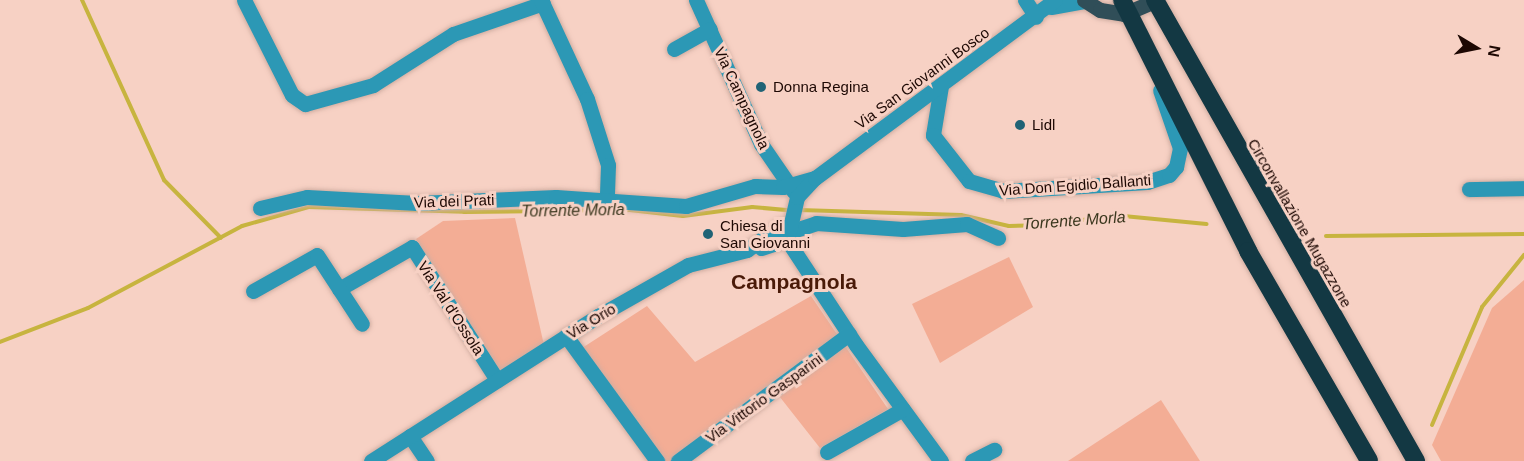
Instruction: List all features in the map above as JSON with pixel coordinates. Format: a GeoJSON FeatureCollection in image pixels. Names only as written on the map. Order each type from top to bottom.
{"type":"FeatureCollection","features":[{"type":"Feature","properties":{"kind":"highway","name":"Circonvallazione Mugazzone"},"geometry":{"type":"LineString","coordinates":[[1156,0],[1257,188],[1416,461]]}},
{"type":"Feature","properties":{"kind":"highway"},"geometry":{"type":"LineString","coordinates":[[1126,7],[1248,251],[1369,461]]}},
{"type":"Feature","properties":{"kind":"main road","name":"Via San Giovanni Bosco"},"geometry":{"type":"LineString","coordinates":[[1084,0],[1110,13],[1126,7]]}},
{"type":"Feature","properties":{"kind":"main road"},"geometry":{"type":"LineString","coordinates":[[1126,7],[1156,0]]}},
{"type":"Feature","properties":{"kind":"street"},"geometry":{"type":"LineString","coordinates":[[244,0],[292,95],[311,103],[373,85],[453,34],[542,2],[587,99],[608,165],[607,200]]}},
{"type":"Feature","properties":{"kind":"street","name":"Via Campagnola"},"geometry":{"type":"LineString","coordinates":[[696,0],[761,144],[793,195]]}},
{"type":"Feature","properties":{"kind":"street"},"geometry":{"type":"LineString","coordinates":[[1025,0],[1036,17]]}},
{"type":"Feature","properties":{"kind":"street","name":"Via San Giovanni Bosco"},"geometry":{"type":"LineString","coordinates":[[793,195],[1053,4],[1084,0]]}},
{"type":"Feature","properties":{"kind":"street","name":"Via Campagnola"},"geometry":{"type":"LineString","coordinates":[[674,49],[710,28]]}},
{"type":"Feature","properties":{"kind":"street","name":"Via Don Egidio Ballanti"},"geometry":{"type":"LineString","coordinates":[[941,86],[933,135],[961,173],[986,190],[1147,182],[1176,168],[1180,148],[1153,60]]}},
{"type":"Feature","properties":{"kind":"street","name":"Via dei Prati"},"geometry":{"type":"LineString","coordinates":[[260,208],[307,197],[417,203],[607,200],[686,206],[755,186],[793,195]]}},
{"type":"Feature","properties":{"kind":"street"},"geometry":{"type":"LineString","coordinates":[[1469,189],[1524,188]]}},
{"type":"Feature","properties":{"kind":"street"},"geometry":{"type":"LineString","coordinates":[[793,195],[785,227],[806,269],[849,334],[941,461]]}},
{"type":"Feature","properties":{"kind":"street","name":"Via Orio"},"geometry":{"type":"LineString","coordinates":[[371,461],[566,336],[688,265],[747,250],[785,227],[816,223],[903,229],[967,224],[998,238]]}},
{"type":"Feature","properties":{"kind":"street","name":"Via Val d'Ossola"},"geometry":{"type":"LineString","coordinates":[[339,289],[412,247],[497,380]]}},
{"type":"Feature","properties":{"kind":"street"},"geometry":{"type":"LineString","coordinates":[[253,291],[317,255],[362,324]]}},
{"type":"Feature","properties":{"kind":"street","name":"Via Vittorio Gasparini"},"geometry":{"type":"LineString","coordinates":[[678,461],[849,334]]}},
{"type":"Feature","properties":{"kind":"street"},"geometry":{"type":"LineString","coordinates":[[566,336],[657,461]]}},
{"type":"Feature","properties":{"kind":"street"},"geometry":{"type":"LineString","coordinates":[[827,452],[903,409]]}},
{"type":"Feature","properties":{"kind":"street"},"geometry":{"type":"LineString","coordinates":[[410,436],[427,461]]}},
{"type":"Feature","properties":{"kind":"street"},"geometry":{"type":"LineString","coordinates":[[972,461],[994,450]]}},
{"type":"Feature","properties":{"kind":"shaded area"},"geometry":{"type":"Polygon","coordinates":[[[515,218],[544,345],[501,373],[416,239],[443,221],[515,218]]]}},
{"type":"Feature","properties":{"kind":"shaded area"},"geometry":{"type":"Polygon","coordinates":[[[1009,257],[1033,307],[940,363],[912,304],[1009,257]]]}},
{"type":"Feature","properties":{"kind":"shaded area"},"geometry":{"type":"Polygon","coordinates":[[[1524,280],[1524,461],[1441,461],[1432,445],[1492,308],[1524,280]]]}},
{"type":"Feature","properties":{"kind":"shaded area"},"geometry":{"type":"Polygon","coordinates":[[[811,296],[888,409],[820,448],[772,387],[671,461],[663,461],[579,350],[647,306],[695,362],[811,296]]]}},
{"type":"Feature","properties":{"kind":"shaded area"},"geometry":{"type":"Polygon","coordinates":[[[1161,400],[1200,461],[1068,461],[1161,400]]]}},
{"type":"Feature","properties":{"kind":"waterway","name":"Torrente Morla"},"geometry":{"type":"LineString","coordinates":[[82,0],[164,180],[221,238]]}},
{"type":"Feature","properties":{"kind":"waterway","name":"Torrente Morla"},"geometry":{"type":"LineString","coordinates":[[0,342],[88,308],[242,226],[309,207],[464,212],[630,210],[683,216],[752,207],[789,210]]}},
{"type":"Feature","properties":{"kind":"waterway","name":"Torrente Morla"},"geometry":{"type":"LineString","coordinates":[[799,210],[961,215],[1009,226],[1052,225],[1113,215],[1207,224]]}},
{"type":"Feature","properties":{"kind":"waterway","name":"Torrente Morla"},"geometry":{"type":"LineString","coordinates":[[1326,236],[1524,234]]}},
{"type":"Feature","properties":{"kind":"waterway"},"geometry":{"type":"LineString","coordinates":[[1432,425],[1482,307],[1524,255]]}},
{"type":"Feature","properties":{"kind":"place","name":"Donna Regina"},"geometry":{"type":"Point","coordinates":[761,87]}},
{"type":"Feature","properties":{"kind":"place","name":"Lidl"},"geometry":{"type":"Point","coordinates":[1020,125]}},
{"type":"Feature","properties":{"kind":"place","name":"Chiesa di San Giovanni"},"geometry":{"type":"Point","coordinates":[708,234]}},
{"type":"Feature","properties":{"kind":"district","name":"Campagnola"},"geometry":{"type":"Point","coordinates":[794,282]}}]}
